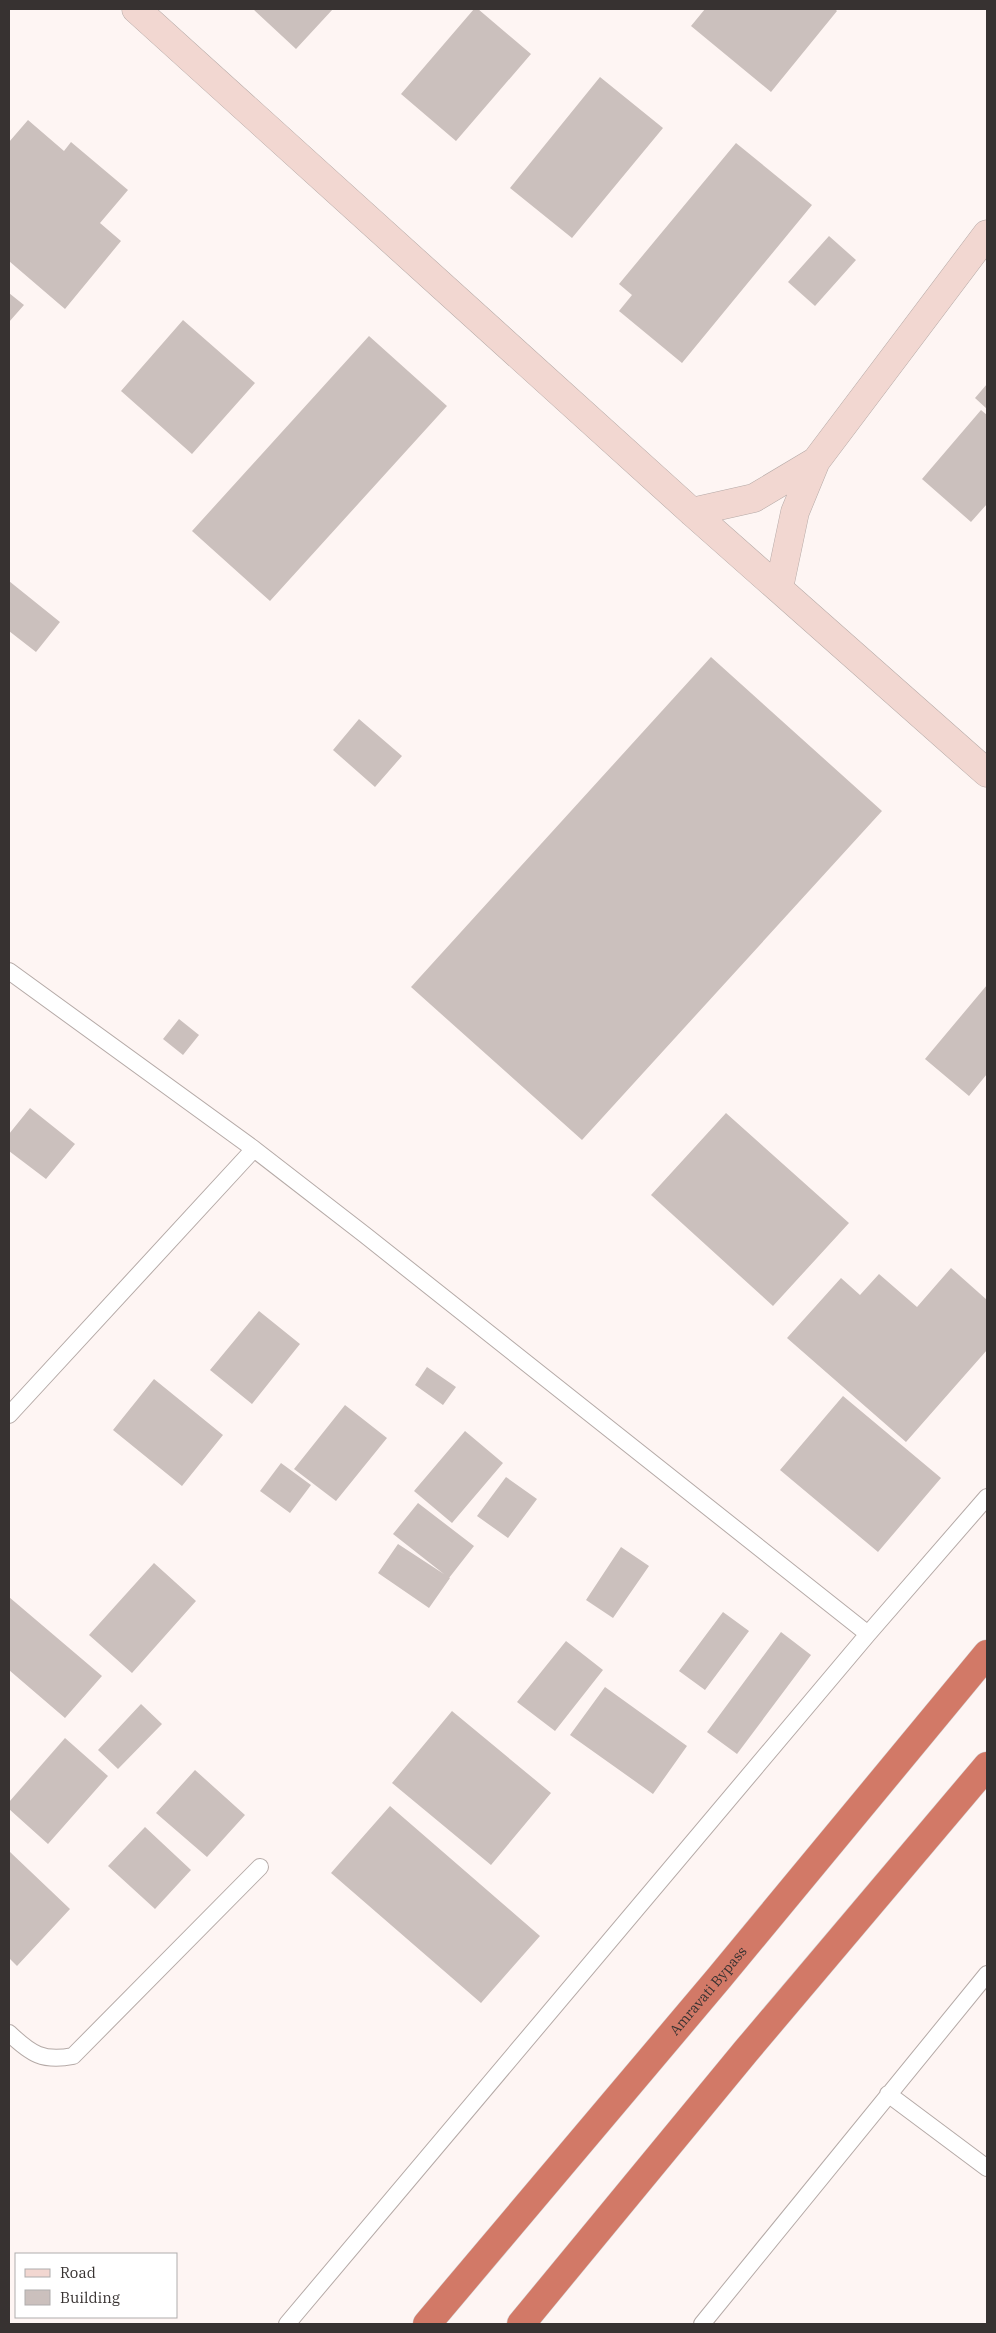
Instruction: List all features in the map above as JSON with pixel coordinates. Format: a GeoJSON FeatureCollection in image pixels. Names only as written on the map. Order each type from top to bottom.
{"type":"FeatureCollection","features":[{"type":"Feature","properties":{"kind":"highway","name":"Amravati Bypass"},"geometry":{"type":"LineString","coordinates":[[427,2324],[713,1986],[987,1654]]}},
{"type":"Feature","properties":{"kind":"highway"},"geometry":{"type":"LineString","coordinates":[[521,2324],[746,2051],[987,1766]]}},
{"type":"Feature","properties":{"kind":"street"},"geometry":{"type":"LineString","coordinates":[[136,9],[692,512],[987,773]]}},
{"type":"Feature","properties":{"kind":"street"},"geometry":{"type":"LineString","coordinates":[[779,588],[796,512],[816,460],[987,234]]}},
{"type":"Feature","properties":{"kind":"street"},"geometry":{"type":"LineString","coordinates":[[692,512],[754,498],[816,460]]}},
{"type":"Feature","properties":{"kind":"lane"},"geometry":{"type":"LineString","coordinates":[[9,971],[254,1149],[365,1234],[868,1634]]}},
{"type":"Feature","properties":{"kind":"lane"},"geometry":{"type":"LineString","coordinates":[[9,1415],[254,1149]]}},
{"type":"Feature","properties":{"kind":"lane"},"geometry":{"type":"LineString","coordinates":[[287,2324],[868,1634],[987,1497]]}},
{"type":"Feature","properties":{"kind":"lane"},"geometry":{"type":"LineString","coordinates":[[9,2034],[24,2047],[39,2056],[57,2059],[73,2056],[260,1867]]}},
{"type":"Feature","properties":{"kind":"lane"},"geometry":{"type":"LineString","coordinates":[[702,2324],[987,1974]]}},
{"type":"Feature","properties":{"kind":"lane"},"geometry":{"type":"LineString","coordinates":[[888,2094],[987,2168]]}},
{"type":"Feature","properties":{"kind":"building"},"geometry":{"type":"Polygon","coordinates":[[[253,9],[333,9],[296,49],[253,9]]]}},
{"type":"Feature","properties":{"kind":"building"},"geometry":{"type":"Polygon","coordinates":[[[474,9],[478,9],[531,54],[456,141],[401,94],[474,9]]]}},
{"type":"Feature","properties":{"kind":"building"},"geometry":{"type":"Polygon","coordinates":[[[705,9],[835,9],[837,11],[771,92],[691,26],[705,9]]]}},
{"type":"Feature","properties":{"kind":"building"},"geometry":{"type":"Polygon","coordinates":[[[600,77],[663,128],[572,238],[510,188],[600,77]]]}},
{"type":"Feature","properties":{"kind":"building"},"geometry":{"type":"Polygon","coordinates":[[[28,120],[64,151],[71,142],[128,190],[100,223],[121,241],[65,309],[9,261],[9,142],[28,120]]]}},
{"type":"Feature","properties":{"kind":"building"},"geometry":{"type":"Polygon","coordinates":[[[736,143],[812,205],[682,363],[619,311],[632,295],[619,284],[736,143]]]}},
{"type":"Feature","properties":{"kind":"building"},"geometry":{"type":"Polygon","coordinates":[[[829,236],[856,260],[815,306],[788,282],[829,236]]]}},
{"type":"Feature","properties":{"kind":"building"},"geometry":{"type":"Polygon","coordinates":[[[9,293],[24,305],[9,322],[9,293]]]}},
{"type":"Feature","properties":{"kind":"building"},"geometry":{"type":"Polygon","coordinates":[[[183,320],[255,383],[192,454],[121,391],[183,320]]]}},
{"type":"Feature","properties":{"kind":"building"},"geometry":{"type":"Polygon","coordinates":[[[369,336],[447,406],[270,601],[192,531],[369,336]]]}},
{"type":"Feature","properties":{"kind":"building"},"geometry":{"type":"Polygon","coordinates":[[[987,384],[987,409],[975,398],[987,384]]]}},
{"type":"Feature","properties":{"kind":"building"},"geometry":{"type":"Polygon","coordinates":[[[981,410],[987,415],[987,504],[971,522],[922,479],[981,410]]]}},
{"type":"Feature","properties":{"kind":"building"},"geometry":{"type":"Polygon","coordinates":[[[9,581],[60,622],[36,652],[9,631],[9,581]]]}},
{"type":"Feature","properties":{"kind":"building"},"geometry":{"type":"Polygon","coordinates":[[[711,657],[882,811],[582,1140],[411,987],[711,657]]]}},
{"type":"Feature","properties":{"kind":"building"},"geometry":{"type":"Polygon","coordinates":[[[359,719],[402,756],[375,787],[333,750],[359,719]]]}},
{"type":"Feature","properties":{"kind":"building"},"geometry":{"type":"Polygon","coordinates":[[[987,985],[987,1074],[969,1096],[925,1059],[987,985]]]}},
{"type":"Feature","properties":{"kind":"building"},"geometry":{"type":"Polygon","coordinates":[[[179,1019],[199,1035],[183,1055],[163,1039],[179,1019]]]}},
{"type":"Feature","properties":{"kind":"building"},"geometry":{"type":"Polygon","coordinates":[[[30,1108],[75,1144],[46,1179],[9,1151],[9,1134],[30,1108]]]}},
{"type":"Feature","properties":{"kind":"building"},"geometry":{"type":"Polygon","coordinates":[[[726,1113],[849,1223],[773,1306],[651,1195],[726,1113]]]}},
{"type":"Feature","properties":{"kind":"building"},"geometry":{"type":"Polygon","coordinates":[[[951,1268],[987,1300],[987,1350],[906,1442],[787,1338],[841,1278],[860,1295],[879,1274],[917,1307],[951,1268]]]}},
{"type":"Feature","properties":{"kind":"building"},"geometry":{"type":"Polygon","coordinates":[[[259,1311],[300,1344],[252,1404],[210,1370],[259,1311]]]}},
{"type":"Feature","properties":{"kind":"building"},"geometry":{"type":"Polygon","coordinates":[[[427,1367],[456,1387],[443,1405],[415,1385],[427,1367]]]}},
{"type":"Feature","properties":{"kind":"building"},"geometry":{"type":"Polygon","coordinates":[[[154,1379],[223,1435],[182,1486],[113,1430],[154,1379]]]}},
{"type":"Feature","properties":{"kind":"building"},"geometry":{"type":"Polygon","coordinates":[[[843,1396],[941,1478],[878,1552],[780,1470],[843,1396]]]}},
{"type":"Feature","properties":{"kind":"building"},"geometry":{"type":"Polygon","coordinates":[[[345,1405],[387,1438],[336,1501],[294,1469],[345,1405]]]}},
{"type":"Feature","properties":{"kind":"building"},"geometry":{"type":"Polygon","coordinates":[[[465,1431],[503,1463],[452,1523],[414,1491],[465,1431]]]}},
{"type":"Feature","properties":{"kind":"building"},"geometry":{"type":"Polygon","coordinates":[[[281,1463],[311,1485],[290,1513],[260,1491],[281,1463]]]}},
{"type":"Feature","properties":{"kind":"building"},"geometry":{"type":"Polygon","coordinates":[[[506,1477],[537,1499],[508,1538],[477,1516],[506,1477]]]}},
{"type":"Feature","properties":{"kind":"building"},"geometry":{"type":"Polygon","coordinates":[[[418,1503],[474,1546],[449,1578],[393,1534],[418,1503]]]}},
{"type":"Feature","properties":{"kind":"building"},"geometry":{"type":"Polygon","coordinates":[[[398,1544],[450,1578],[429,1608],[378,1573],[398,1544]]]}},
{"type":"Feature","properties":{"kind":"building"},"geometry":{"type":"Polygon","coordinates":[[[621,1547],[649,1566],[613,1618],[586,1600],[621,1547]]]}},
{"type":"Feature","properties":{"kind":"building"},"geometry":{"type":"Polygon","coordinates":[[[154,1563],[196,1601],[132,1673],[89,1635],[154,1563]]]}},
{"type":"Feature","properties":{"kind":"building"},"geometry":{"type":"Polygon","coordinates":[[[9,1597],[102,1676],[65,1718],[9,1670],[9,1597]]]}},
{"type":"Feature","properties":{"kind":"building"},"geometry":{"type":"Polygon","coordinates":[[[723,1612],[749,1631],[705,1690],[679,1671],[723,1612]]]}},
{"type":"Feature","properties":{"kind":"building"},"geometry":{"type":"Polygon","coordinates":[[[781,1632],[811,1655],[737,1754],[707,1732],[781,1632]]]}},
{"type":"Feature","properties":{"kind":"building"},"geometry":{"type":"Polygon","coordinates":[[[566,1641],[603,1670],[555,1731],[517,1702],[566,1641]]]}},
{"type":"Feature","properties":{"kind":"building"},"geometry":{"type":"Polygon","coordinates":[[[605,1687],[687,1746],[653,1794],[570,1735],[605,1687]]]}},
{"type":"Feature","properties":{"kind":"building"},"geometry":{"type":"Polygon","coordinates":[[[141,1704],[162,1724],[118,1769],[98,1750],[141,1704]]]}},
{"type":"Feature","properties":{"kind":"building"},"geometry":{"type":"Polygon","coordinates":[[[452,1711],[551,1793],[491,1865],[392,1783],[452,1711]]]}},
{"type":"Feature","properties":{"kind":"building"},"geometry":{"type":"Polygon","coordinates":[[[65,1738],[108,1776],[48,1844],[9,1809],[9,1802],[65,1738]]]}},
{"type":"Feature","properties":{"kind":"building"},"geometry":{"type":"Polygon","coordinates":[[[195,1770],[245,1815],[207,1857],[156,1813],[195,1770]]]}},
{"type":"Feature","properties":{"kind":"building"},"geometry":{"type":"Polygon","coordinates":[[[390,1806],[540,1936],[481,2003],[331,1873],[390,1806]]]}},
{"type":"Feature","properties":{"kind":"building"},"geometry":{"type":"Polygon","coordinates":[[[145,1827],[191,1870],[155,1909],[108,1866],[145,1827]]]}},
{"type":"Feature","properties":{"kind":"building"},"geometry":{"type":"Polygon","coordinates":[[[9,1851],[70,1909],[17,1966],[9,1958],[9,1851]]]}}]}
